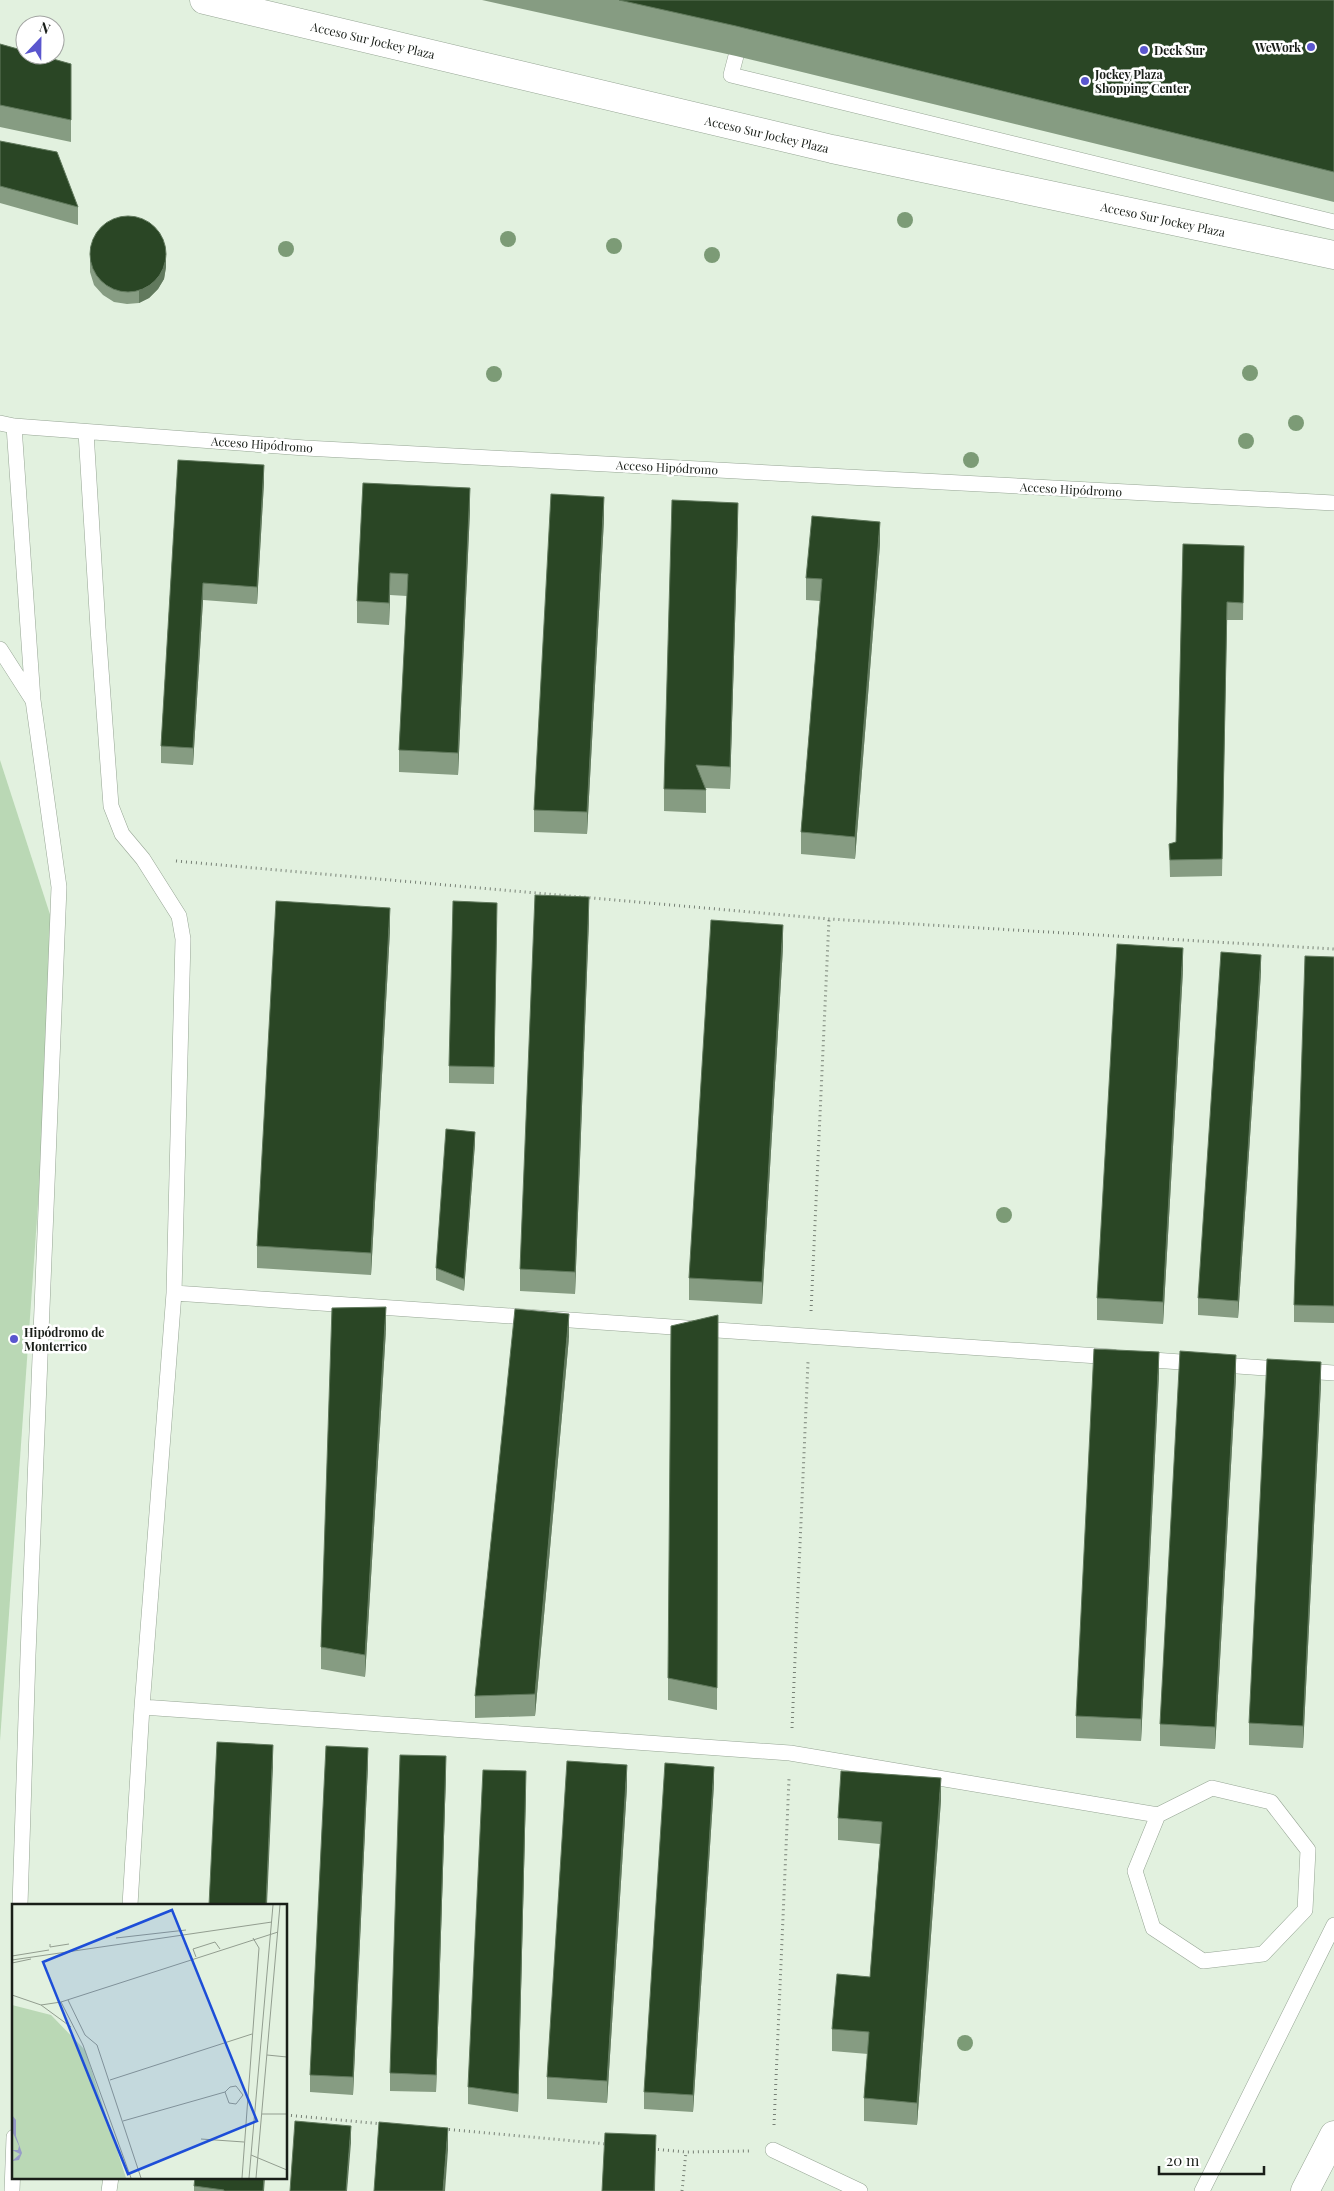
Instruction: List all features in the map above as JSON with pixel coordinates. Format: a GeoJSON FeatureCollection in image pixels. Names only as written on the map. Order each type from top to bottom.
{"type":"FeatureCollection","features":[{"type":"Feature","properties":{"kind":"street","name":"Acceso Sur Jockey Plaza"},"geometry":{"type":"LineString","coordinates":[[204,0],[832,149],[1334,255]]}},
{"type":"Feature","properties":{"kind":"street"},"geometry":{"type":"LineString","coordinates":[[1306,2191],[1334,2136]]}},
{"type":"Feature","properties":{"kind":"lane"},"geometry":{"type":"LineString","coordinates":[[736,56],[731,75],[1334,222]]}},
{"type":"Feature","properties":{"kind":"lane"},"geometry":{"type":"LineString","coordinates":[[7,425],[32,700],[59,887],[28,1645],[20,1904]]}},
{"type":"Feature","properties":{"kind":"lane","name":"Acceso Hipódromo"},"geometry":{"type":"LineString","coordinates":[[7,425],[324,449],[1334,503]]}},
{"type":"Feature","properties":{"kind":"lane"},"geometry":{"type":"LineString","coordinates":[[86,432],[111,806],[122,834],[143,859],[179,916],[183,939],[174,1293],[142,1706],[130,1904]]}},
{"type":"Feature","properties":{"kind":"lane"},"geometry":{"type":"LineString","coordinates":[[0,649],[32,700]]}},
{"type":"Feature","properties":{"kind":"lane"},"geometry":{"type":"LineString","coordinates":[[174,1293],[810,1335],[1334,1373]]}},
{"type":"Feature","properties":{"kind":"lane"},"geometry":{"type":"LineString","coordinates":[[142,1706],[790,1753],[1158,1815],[1212,1788],[1271,1802],[1308,1850],[1305,1910],[1263,1954],[1203,1961],[1153,1928],[1135,1871],[1158,1815]]}},
{"type":"Feature","properties":{"kind":"lane"},"geometry":{"type":"LineString","coordinates":[[1202,2191],[1334,1925]]}},
{"type":"Feature","properties":{"kind":"lane"},"geometry":{"type":"LineString","coordinates":[[773,2150],[860,2191]]}},
{"type":"Feature","properties":{"kind":"lane"},"geometry":{"type":"LineString","coordinates":[[12,2178],[12,2191]]}},
{"type":"Feature","properties":{"kind":"lane"},"geometry":{"type":"LineString","coordinates":[[110,2191],[111,2178]]}},
{"type":"Feature","properties":{"kind":"path"},"geometry":{"type":"LineString","coordinates":[[143,859],[829,919],[1334,949]]}},
{"type":"Feature","properties":{"kind":"path"},"geometry":{"type":"LineString","coordinates":[[647,2148],[686,2152],[773,2150],[829,919]]}},
{"type":"Feature","properties":{"kind":"path"},"geometry":{"type":"LineString","coordinates":[[288,2115],[384,2124]]}},
{"type":"Feature","properties":{"kind":"path"},"geometry":{"type":"LineString","coordinates":[[442,2129],[608,2144]]}},
{"type":"Feature","properties":{"kind":"path"},"geometry":{"type":"LineString","coordinates":[[682,2191],[686,2152]]}},
{"type":"Feature","properties":{"kind":"green space","name":"Hipódromo de Monterrico"},"geometry":{"type":"Polygon","coordinates":[[[0,760],[57,936],[0,1741],[0,760]]]}},
{"type":"Feature","properties":{"kind":"building","name":"Deck Sur"},"geometry":{"type":"Polygon","coordinates":[[[619,0],[1334,0],[1334,172],[736,26],[619,0]]]}},
{"type":"Feature","properties":{"kind":"building"},"geometry":{"type":"Polygon","coordinates":[[[0,44],[15,48],[15,65],[65,65],[65,62],[71,64],[71,120],[0,105],[0,44]]]}},
{"type":"Feature","properties":{"kind":"building"},"geometry":{"type":"Polygon","coordinates":[[[0,141],[57,152],[78,207],[0,186],[0,141]]]}},
{"type":"Feature","properties":{"kind":"building"},"geometry":{"type":"Polygon","coordinates":[[[128,216],[142,219],[155,227],[163,240],[166,254],[163,268],[155,281],[142,289],[128,292],[114,289],[101,281],[93,268],[90,254],[93,240],[101,227],[114,219],[128,216]]]}},
{"type":"Feature","properties":{"kind":"building"},"geometry":{"type":"Polygon","coordinates":[[[178,460],[264,465],[257,587],[203,583],[193,748],[161,746],[178,460]]]}},
{"type":"Feature","properties":{"kind":"building"},"geometry":{"type":"Polygon","coordinates":[[[363,483],[470,488],[458,753],[399,750],[408,574],[390,573],[389,603],[357,601],[363,483]]]}},
{"type":"Feature","properties":{"kind":"building"},"geometry":{"type":"Polygon","coordinates":[[[551,494],[604,497],[587,812],[534,810],[551,494]]]}},
{"type":"Feature","properties":{"kind":"building"},"geometry":{"type":"Polygon","coordinates":[[[672,500],[738,503],[730,767],[696,765],[706,790],[664,789],[672,500]]]}},
{"type":"Feature","properties":{"kind":"building"},"geometry":{"type":"Polygon","coordinates":[[[812,516],[880,522],[855,837],[801,832],[822,579],[806,578],[812,516]]]}},
{"type":"Feature","properties":{"kind":"building"},"geometry":{"type":"Polygon","coordinates":[[[1183,544],[1244,546],[1243,603],[1227,602],[1222,859],[1170,860],[1169,844],[1176,842],[1183,544]]]}},
{"type":"Feature","properties":{"kind":"building"},"geometry":{"type":"Polygon","coordinates":[[[535,895],[589,897],[575,1272],[520,1269],[535,895]]]}},
{"type":"Feature","properties":{"kind":"building"},"geometry":{"type":"Polygon","coordinates":[[[276,901],[390,908],[371,1253],[257,1246],[276,901]]]}},
{"type":"Feature","properties":{"kind":"building"},"geometry":{"type":"Polygon","coordinates":[[[453,901],[497,903],[494,1067],[449,1066],[453,901]]]}},
{"type":"Feature","properties":{"kind":"building"},"geometry":{"type":"Polygon","coordinates":[[[711,920],[783,925],[762,1282],[689,1278],[711,920]]]}},
{"type":"Feature","properties":{"kind":"building"},"geometry":{"type":"Polygon","coordinates":[[[1117,944],[1183,948],[1163,1302],[1097,1298],[1117,944]]]}},
{"type":"Feature","properties":{"kind":"building"},"geometry":{"type":"Polygon","coordinates":[[[1221,952],[1261,955],[1238,1301],[1198,1298],[1221,952]]]}},
{"type":"Feature","properties":{"kind":"building"},"geometry":{"type":"Polygon","coordinates":[[[1305,956],[1334,957],[1334,1306],[1294,1305],[1305,956]]]}},
{"type":"Feature","properties":{"kind":"building"},"geometry":{"type":"Polygon","coordinates":[[[446,1129],[475,1132],[464,1279],[436,1268],[446,1129]]]}},
{"type":"Feature","properties":{"kind":"building"},"geometry":{"type":"Polygon","coordinates":[[[386,1307],[365,1655],[321,1647],[332,1308],[386,1307]]]}},
{"type":"Feature","properties":{"kind":"building"},"geometry":{"type":"Polygon","coordinates":[[[515,1309],[569,1314],[535,1694],[475,1696],[515,1309]]]}},
{"type":"Feature","properties":{"kind":"building"},"geometry":{"type":"Polygon","coordinates":[[[718,1315],[717,1688],[668,1678],[671,1326],[718,1315]]]}},
{"type":"Feature","properties":{"kind":"building"},"geometry":{"type":"Polygon","coordinates":[[[1094,1349],[1159,1352],[1141,1719],[1076,1716],[1094,1349]]]}},
{"type":"Feature","properties":{"kind":"building"},"geometry":{"type":"Polygon","coordinates":[[[1180,1351],[1236,1355],[1215,1727],[1160,1724],[1180,1351]]]}},
{"type":"Feature","properties":{"kind":"building"},"geometry":{"type":"Polygon","coordinates":[[[1267,1359],[1321,1362],[1303,1726],[1249,1723],[1267,1359]]]}},
{"type":"Feature","properties":{"kind":"building"},"geometry":{"type":"Polygon","coordinates":[[[217,1742],[273,1745],[266,1904],[209,1904],[217,1742]]]}},
{"type":"Feature","properties":{"kind":"building"},"geometry":{"type":"Polygon","coordinates":[[[326,1746],[368,1748],[353,2077],[310,2075],[326,1746]]]}},
{"type":"Feature","properties":{"kind":"building"},"geometry":{"type":"Polygon","coordinates":[[[400,1755],[446,1756],[436,2075],[390,2073],[400,1755]]]}},
{"type":"Feature","properties":{"kind":"building"},"geometry":{"type":"Polygon","coordinates":[[[567,1761],[627,1765],[607,2081],[547,2077],[567,1761]]]}},
{"type":"Feature","properties":{"kind":"building"},"geometry":{"type":"Polygon","coordinates":[[[665,1763],[714,1767],[693,2095],[644,2092],[665,1763]]]}},
{"type":"Feature","properties":{"kind":"building"},"geometry":{"type":"Polygon","coordinates":[[[483,1770],[526,1771],[518,2094],[468,2087],[483,1770]]]}},
{"type":"Feature","properties":{"kind":"building"},"geometry":{"type":"Polygon","coordinates":[[[841,1771],[941,1778],[917,2103],[864,2098],[869,2032],[832,2029],[837,1974],[870,1977],[882,1822],[838,1818],[841,1771]]]}},
{"type":"Feature","properties":{"kind":"building"},"geometry":{"type":"Polygon","coordinates":[[[295,2121],[351,2126],[346,2191],[290,2191],[295,2121]]]}},
{"type":"Feature","properties":{"kind":"building"},"geometry":{"type":"Polygon","coordinates":[[[379,2122],[448,2128],[443,2191],[374,2191],[379,2122]]]}},
{"type":"Feature","properties":{"kind":"building"},"geometry":{"type":"Polygon","coordinates":[[[605,2133],[656,2135],[654,2191],[602,2191],[605,2133]]]}},
{"type":"Feature","properties":{"kind":"building"},"geometry":{"type":"Polygon","coordinates":[[[195,2178],[264,2178],[263,2191],[224,2191],[194,2186],[195,2178]]]}},
{"type":"Feature","properties":{"kind":"place","name":"WeWork"},"geometry":{"type":"Point","coordinates":[1311,47]}},
{"type":"Feature","properties":{"kind":"place","name":"Deck Sur"},"geometry":{"type":"Point","coordinates":[1144,50]}},
{"type":"Feature","properties":{"kind":"place","name":"Jockey Plaza Shopping Center"},"geometry":{"type":"Point","coordinates":[1085,81]}},
{"type":"Feature","properties":{"kind":"place","name":"Hipódromo de Monterrico"},"geometry":{"type":"Point","coordinates":[14,1339]}}]}
